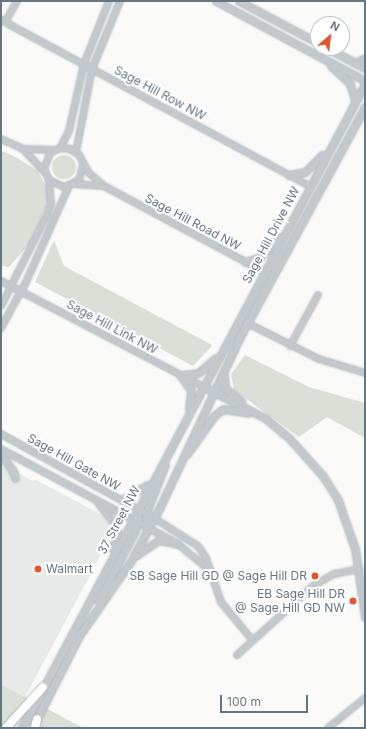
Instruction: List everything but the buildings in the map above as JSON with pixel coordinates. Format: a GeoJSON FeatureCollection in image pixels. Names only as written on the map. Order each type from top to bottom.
{"type":"FeatureCollection","features":[{"type":"Feature","properties":{"kind":"main road"},"geometry":{"type":"LineString","coordinates":[[6,728],[43,687]]}},
{"type":"Feature","properties":{"kind":"main road"},"geometry":{"type":"LineString","coordinates":[[34,728],[37,719]]}},
{"type":"Feature","properties":{"kind":"street"},"geometry":{"type":"LineString","coordinates":[[3,21],[17,1]]}},
{"type":"Feature","properties":{"kind":"street"},"geometry":{"type":"LineString","coordinates":[[1,306],[51,204],[45,164],[69,131],[84,64],[109,1]]}},
{"type":"Feature","properties":{"kind":"street"},"geometry":{"type":"LineString","coordinates":[[1,328],[21,292],[72,185],[82,176],[83,165],[76,152],[92,69],[120,1]]}},
{"type":"Feature","properties":{"kind":"street"},"geometry":{"type":"LineString","coordinates":[[216,1],[324,59],[365,83]]}},
{"type":"Feature","properties":{"kind":"street"},"geometry":{"type":"LineString","coordinates":[[239,1],[310,39]]}},
{"type":"Feature","properties":{"kind":"street","name":"Sage Hill Row NW"},"geometry":{"type":"LineString","coordinates":[[3,21],[309,186]]}},
{"type":"Feature","properties":{"kind":"street"},"geometry":{"type":"LineString","coordinates":[[342,56],[365,68]]}},
{"type":"Feature","properties":{"kind":"street"},"geometry":{"type":"LineString","coordinates":[[355,63],[365,58]]}},
{"type":"Feature","properties":{"kind":"street"},"geometry":{"type":"LineString","coordinates":[[324,59],[350,84],[356,100]]}},
{"type":"Feature","properties":{"kind":"street","name":"Sage Hill Drive NW"},"geometry":{"type":"LineString","coordinates":[[204,387],[285,230],[365,83]]}},
{"type":"Feature","properties":{"kind":"street","name":"Sage Hill Drive NW"},"geometry":{"type":"LineString","coordinates":[[214,392],[247,323],[365,107]]}},
{"type":"Feature","properties":{"kind":"street"},"geometry":{"type":"LineString","coordinates":[[352,132],[365,114]]}},
{"type":"Feature","properties":{"kind":"street"},"geometry":{"type":"LineString","coordinates":[[1,139],[23,149],[37,162],[47,177],[58,186],[72,185]]}},
{"type":"Feature","properties":{"kind":"street"},"geometry":{"type":"LineString","coordinates":[[290,175],[308,170],[332,143],[343,148]]}},
{"type":"Feature","properties":{"kind":"street"},"geometry":{"type":"LineString","coordinates":[[23,149],[57,149],[76,152]]}},
{"type":"Feature","properties":{"kind":"street","name":"Sage Hill Road NW"},"geometry":{"type":"LineString","coordinates":[[83,165],[104,186],[272,276]]}},
{"type":"Feature","properties":{"kind":"street","name":"Sage Hill Road NW"},"geometry":{"type":"LineString","coordinates":[[72,185],[104,186]]}},
{"type":"Feature","properties":{"kind":"street"},"geometry":{"type":"LineString","coordinates":[[245,262],[265,253],[285,230]]}},
{"type":"Feature","properties":{"kind":"street","name":"Sage Hill Link NW"},"geometry":{"type":"LineString","coordinates":[[1,281],[204,387]]}},
{"type":"Feature","properties":{"kind":"street"},"geometry":{"type":"LineString","coordinates":[[290,346],[318,296]]}},
{"type":"Feature","properties":{"kind":"street"},"geometry":{"type":"LineString","coordinates":[[247,323],[290,346],[319,359],[365,373]]}},
{"type":"Feature","properties":{"kind":"street"},"geometry":{"type":"LineString","coordinates":[[188,414],[191,390],[180,375],[198,373],[223,350]]}},
{"type":"Feature","properties":{"kind":"street"},"geometry":{"type":"LineString","coordinates":[[226,366],[222,382],[225,388],[289,438],[323,476],[338,500],[349,527],[360,569],[365,617]]}},
{"type":"Feature","properties":{"kind":"street"},"geometry":{"type":"LineString","coordinates":[[204,387],[265,418]]}},
{"type":"Feature","properties":{"kind":"street","name":"37 Street NW"},"geometry":{"type":"LineString","coordinates":[[22,728],[112,556],[134,521],[137,509],[204,387]]}},
{"type":"Feature","properties":{"kind":"street"},"geometry":{"type":"LineString","coordinates":[[175,475],[183,453],[214,392]]}},
{"type":"Feature","properties":{"kind":"street"},"geometry":{"type":"LineString","coordinates":[[79,636],[131,561],[175,475],[205,426],[223,409],[236,410],[265,418]]}},
{"type":"Feature","properties":{"kind":"street"},"geometry":{"type":"LineString","coordinates":[[148,529],[147,514],[178,433]]}},
{"type":"Feature","properties":{"kind":"street","name":"Sage Hill Gate NW"},"geometry":{"type":"LineString","coordinates":[[1,434],[147,514],[198,546],[206,558],[208,569],[221,602],[253,641]]}},
{"type":"Feature","properties":{"kind":"street","name":"Sage Hill Gate NW"},"geometry":{"type":"LineString","coordinates":[[1,449],[178,544],[208,569]]}},
{"type":"Feature","properties":{"kind":"street"},"geometry":{"type":"LineString","coordinates":[[1,454],[13,471],[15,478]]}},
{"type":"Feature","properties":{"kind":"street"},"geometry":{"type":"LineString","coordinates":[[122,500],[142,490],[152,481]]}},
{"type":"Feature","properties":{"kind":"street"},"geometry":{"type":"LineString","coordinates":[[97,501],[116,529],[112,556]]}},
{"type":"Feature","properties":{"kind":"street"},"geometry":{"type":"LineString","coordinates":[[37,719],[79,636],[134,521]]}},
{"type":"Feature","properties":{"kind":"street"},"geometry":{"type":"LineString","coordinates":[[131,561],[150,544],[158,540],[178,544]]}},
{"type":"Feature","properties":{"kind":"street"},"geometry":{"type":"LineString","coordinates":[[237,655],[313,586],[334,574],[360,569]]}},
{"type":"Feature","properties":{"kind":"street"},"geometry":{"type":"LineString","coordinates":[[328,728],[365,698]]}},
{"type":"Feature","properties":{"kind":"shaded area"},"geometry":{"type":"Polygon","coordinates":[[[1,151],[14,156],[38,171],[47,189],[48,202],[30,243],[9,267],[1,266],[1,151]]]}},
{"type":"Feature","properties":{"kind":"shaded area"},"geometry":{"type":"Polygon","coordinates":[[[64,155],[73,158],[76,167],[73,176],[64,179],[55,176],[52,167],[55,158],[64,155]]]}},
{"type":"Feature","properties":{"kind":"shaded area"},"geometry":{"type":"Polygon","coordinates":[[[54,240],[64,266],[212,345],[211,347],[193,366],[35,282],[54,240]]]}},
{"type":"Feature","properties":{"kind":"shaded area"},"geometry":{"type":"Polygon","coordinates":[[[245,355],[309,387],[365,403],[365,438],[327,417],[299,437],[234,390],[231,374],[245,355]]]}},
{"type":"Feature","properties":{"kind":"shaded area"},"geometry":{"type":"Polygon","coordinates":[[[1,462],[32,481],[36,480],[104,516],[111,525],[112,534],[25,697],[1,684],[1,462]]]}},
{"type":"Feature","properties":{"kind":"shaded area"},"geometry":{"type":"Polygon","coordinates":[[[1,684],[83,728],[1,726],[1,684]]]}},
{"type":"Feature","properties":{"kind":"place","name":"Walmart"},"geometry":{"type":"Point","coordinates":[38,569]}},
{"type":"Feature","properties":{"kind":"place","name":"SB Sage Hill GD @ Sage Hill DR"},"geometry":{"type":"Point","coordinates":[315,576]}},
{"type":"Feature","properties":{"kind":"place","name":"EB Sage Hill DR @ Sage Hill GD NW"},"geometry":{"type":"Point","coordinates":[353,601]}}]}
